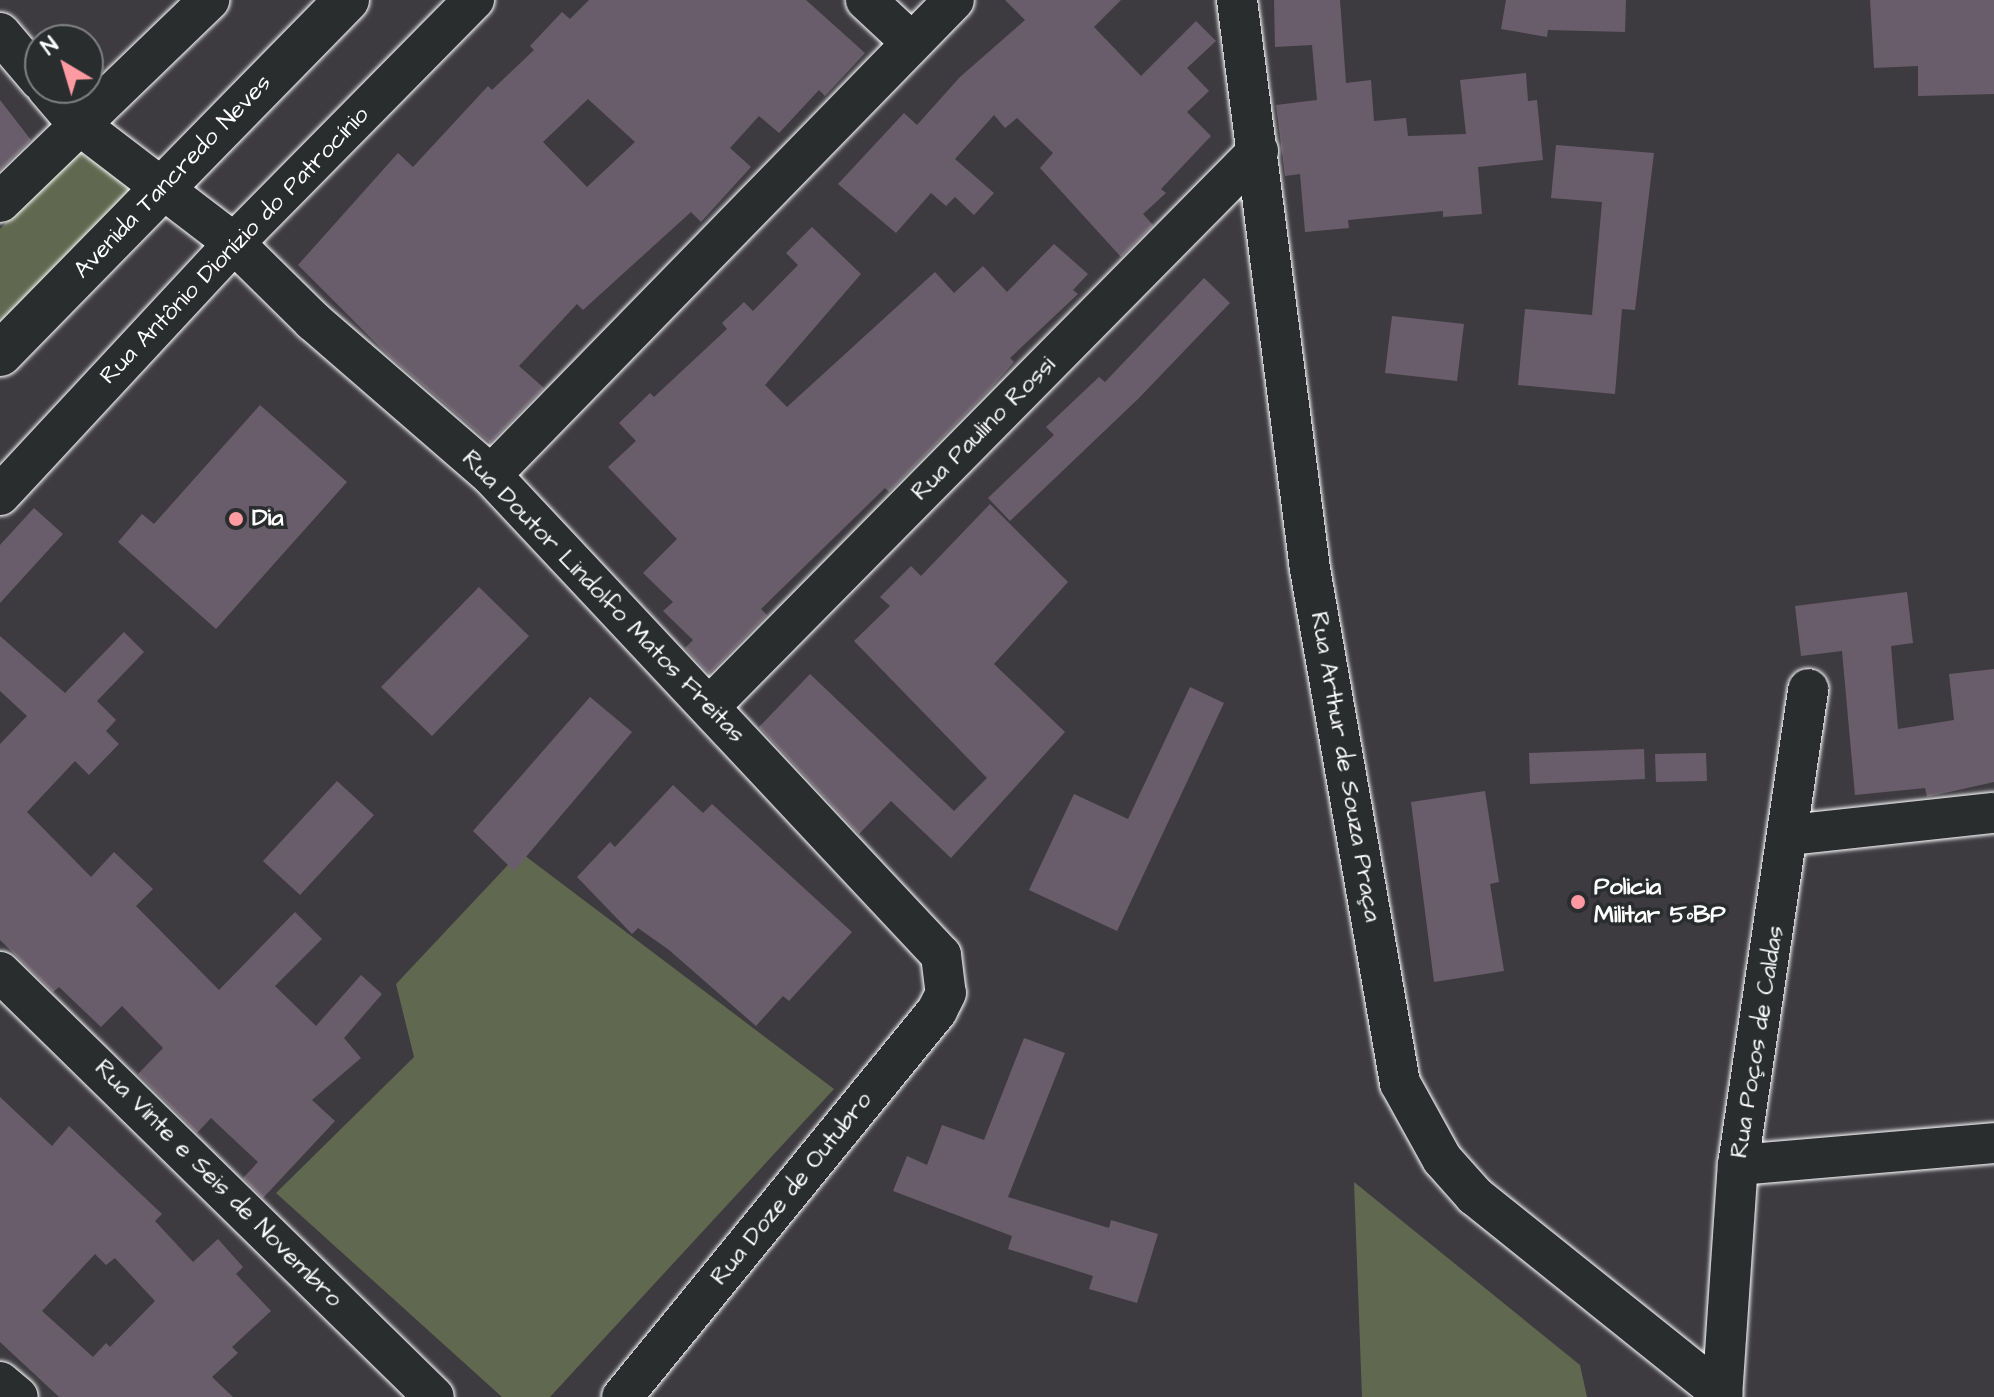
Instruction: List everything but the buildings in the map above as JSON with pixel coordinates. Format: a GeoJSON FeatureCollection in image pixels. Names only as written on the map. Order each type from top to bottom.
{"type":"FeatureCollection","features":[{"type":"Feature","properties":{"kind":"main road","name":"Avenida Tancredo Neves"},"geometry":{"type":"LineString","coordinates":[[0,354],[347,0]]}},
{"type":"Feature","properties":{"kind":"street"},"geometry":{"type":"LineString","coordinates":[[0,202],[77,123],[209,0]]}},
{"type":"Feature","properties":{"kind":"street","name":"Rua Antônio Dionízio do Patrocínio"},"geometry":{"type":"LineString","coordinates":[[0,495],[234,243],[474,0]]}},
{"type":"Feature","properties":{"kind":"street"},"geometry":{"type":"LineString","coordinates":[[866,0],[911,42]]}},
{"type":"Feature","properties":{"kind":"street"},"geometry":{"type":"LineString","coordinates":[[491,475],[954,0]]}},
{"type":"Feature","properties":{"kind":"street","name":"Rua Arthur de Souza Praça"},"geometry":{"type":"LineString","coordinates":[[1237,0],[1310,569],[1400,1083],[1442,1159],[1475,1196],[1722,1396]]}},
{"type":"Feature","properties":{"kind":"street"},"geometry":{"type":"LineString","coordinates":[[0,33],[24,61]]}},
{"type":"Feature","properties":{"kind":"street","name":"Rua Doutor Lindolfo Matos Freitas"},"geometry":{"type":"LineString","coordinates":[[61,104],[77,123],[234,243],[313,321],[491,475],[929,938],[947,974]]}},
{"type":"Feature","properties":{"kind":"street","name":"Rua Paulino Rossi"},"geometry":{"type":"LineString","coordinates":[[710,706],[1258,151]]}},
{"type":"Feature","properties":{"kind":"street","name":"Rua Poços de Caldas"},"geometry":{"type":"LineString","coordinates":[[1722,1396],[1738,1165],[1790,835],[1808,689]]}},
{"type":"Feature","properties":{"kind":"street"},"geometry":{"type":"LineString","coordinates":[[1790,835],[1994,813]]}},
{"type":"Feature","properties":{"kind":"street","name":"Rua Vinte e Seis de Novembro"},"geometry":{"type":"LineString","coordinates":[[0,972],[434,1397]]}},
{"type":"Feature","properties":{"kind":"street","name":"Rua Doze de Outubro"},"geometry":{"type":"LineString","coordinates":[[622,1397],[937,1011],[946,993],[947,974]]}},
{"type":"Feature","properties":{"kind":"street"},"geometry":{"type":"LineString","coordinates":[[1738,1165],[1994,1143]]}},
{"type":"Feature","properties":{"kind":"street"},"geometry":{"type":"LineString","coordinates":[[0,1382],[18,1397]]}},
{"type":"Feature","properties":{"kind":"green space"},"geometry":{"type":"Polygon","coordinates":[[[76,150],[141,191],[0,330],[0,229],[76,150]]]}},
{"type":"Feature","properties":{"kind":"green space"},"geometry":{"type":"Polygon","coordinates":[[[520,852],[834,1089],[550,1397],[502,1397],[276,1193],[414,1057],[396,984],[520,852]]]}},
{"type":"Feature","properties":{"kind":"green space"},"geometry":{"type":"Polygon","coordinates":[[[1354,1182],[1580,1365],[1587,1397],[1362,1397],[1354,1182]]]}},
{"type":"Feature","properties":{"kind":"place","name":"Dia"},"geometry":{"type":"Point","coordinates":[236,519]}},
{"type":"Feature","properties":{"kind":"place","name":"Policia Militar 5ºBP"},"geometry":{"type":"Point","coordinates":[1578,902]}}]}
